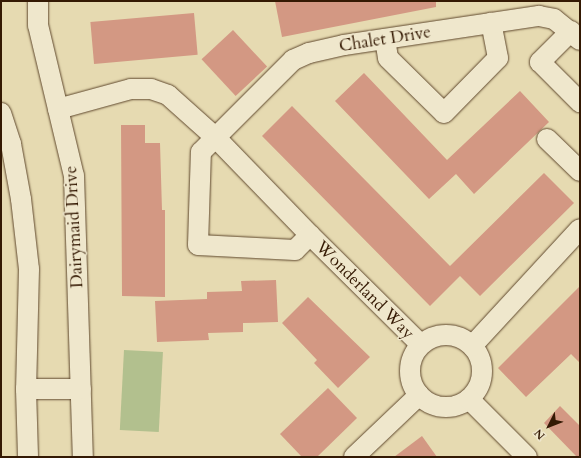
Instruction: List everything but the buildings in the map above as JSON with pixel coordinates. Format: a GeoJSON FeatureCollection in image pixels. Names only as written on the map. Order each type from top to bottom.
{"type":"FeatureCollection","features":[{"type":"Feature","properties":{"kind":"street","name":"Dairymaid Drive"},"geometry":{"type":"LineString","coordinates":[[38,1],[38,26],[74,176],[83,457]]}},
{"type":"Feature","properties":{"kind":"street","name":"Chalet Drive"},"geometry":{"type":"LineString","coordinates":[[215,136],[293,60],[318,50],[539,16],[554,19],[575,35]]}},
{"type":"Feature","properties":{"kind":"street"},"geometry":{"type":"LineString","coordinates":[[385,39],[388,58],[444,113],[498,58],[492,23]]}},
{"type":"Feature","properties":{"kind":"street"},"geometry":{"type":"LineString","coordinates":[[575,35],[540,62],[580,102]]}},
{"type":"Feature","properties":{"kind":"street","name":"Wonderland Way"},"geometry":{"type":"LineString","coordinates":[[58,109],[131,89],[151,89],[168,95],[215,136],[310,235],[421,345]]}},
{"type":"Feature","properties":{"kind":"street"},"geometry":{"type":"LineString","coordinates":[[1,113],[11,144],[21,198],[28,269],[26,389],[28,457]]}},
{"type":"Feature","properties":{"kind":"street","name":"Wonderland Way"},"geometry":{"type":"LineString","coordinates":[[215,136],[200,152],[198,245],[295,250],[310,235]]}},
{"type":"Feature","properties":{"kind":"street"},"geometry":{"type":"LineString","coordinates":[[547,138],[580,171]]}},
{"type":"Feature","properties":{"kind":"street"},"geometry":{"type":"LineString","coordinates":[[472,346],[580,229]]}},
{"type":"Feature","properties":{"kind":"street"},"geometry":{"type":"LineString","coordinates":[[448,336],[472,346],[479,357],[482,373],[478,388],[469,399],[445,409],[432,405],[419,395],[412,382],[410,370],[412,358],[421,345],[433,338],[448,336]]}},
{"type":"Feature","properties":{"kind":"street"},"geometry":{"type":"LineString","coordinates":[[26,389],[81,389]]}},
{"type":"Feature","properties":{"kind":"street"},"geometry":{"type":"LineString","coordinates":[[354,457],[419,395]]}},
{"type":"Feature","properties":{"kind":"street"},"geometry":{"type":"LineString","coordinates":[[469,399],[527,457]]}},
{"type":"Feature","properties":{"kind":"green space"},"geometry":{"type":"Polygon","coordinates":[[[124,350],[163,352],[159,432],[120,430],[124,350]]]}}]}
